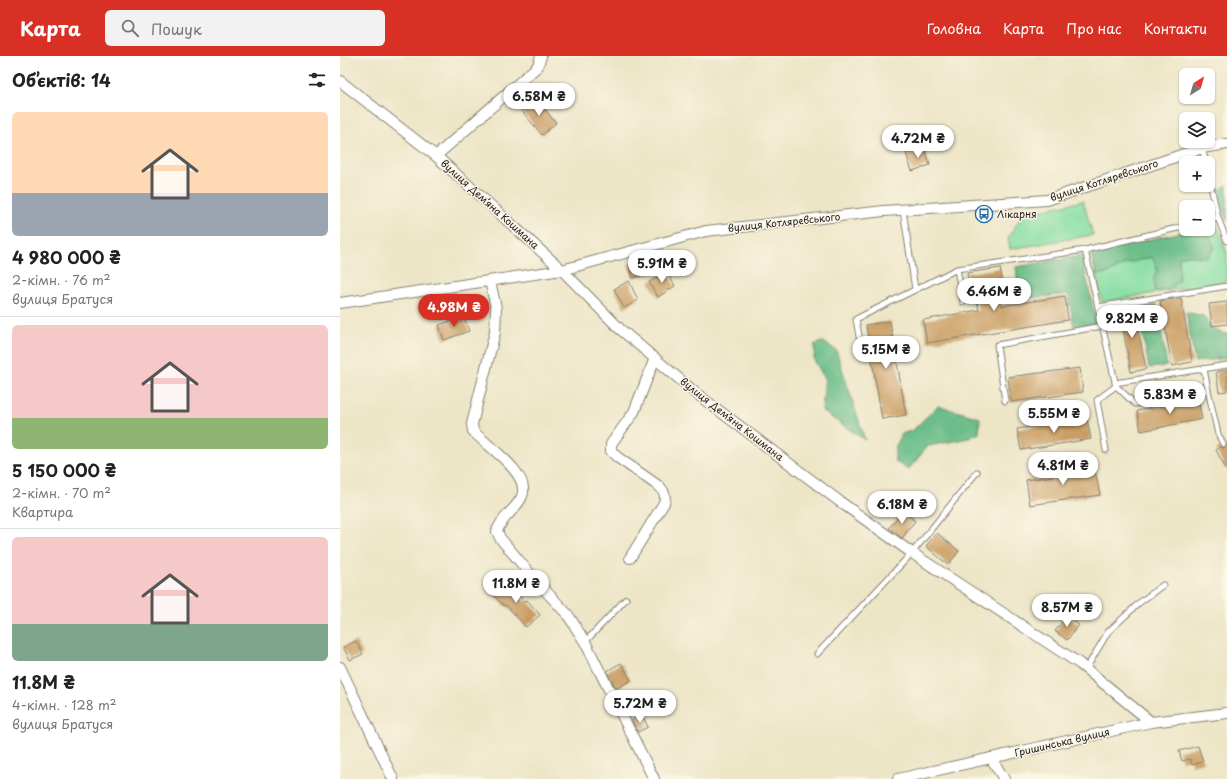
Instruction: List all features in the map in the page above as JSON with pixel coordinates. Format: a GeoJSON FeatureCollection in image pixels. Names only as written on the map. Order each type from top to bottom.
{"type":"FeatureCollection","features":[{"type":"Feature","properties":{"kind":"street"},"geometry":{"type":"LineString","coordinates":[[436,156],[538,66],[541,56]]}},
{"type":"Feature","properties":{"kind":"street","name":"вулиця Демʼяна Кошмана"},"geometry":{"type":"LineString","coordinates":[[340,81],[436,156],[562,270],[620,329],[697,394],[839,501],[912,553],[1086,669],[1151,722]]}},
{"type":"Feature","properties":{"kind":"street","name":"вулиця Котляревського"},"geometry":{"type":"LineString","coordinates":[[1215,146],[1227,144]]}},
{"type":"Feature","properties":{"kind":"street","name":"вулиця Котляревського"},"geometry":{"type":"LineString","coordinates":[[340,304],[562,270],[706,231],[903,210],[1047,200],[1202,148]]}},
{"type":"Feature","properties":{"kind":"street"},"geometry":{"type":"LineString","coordinates":[[490,281],[496,308],[495,332],[472,424],[473,431],[515,470],[524,487],[522,497],[500,524],[497,531],[504,544],[568,615],[586,642],[654,779]]}},
{"type":"Feature","properties":{"kind":"street"},"geometry":{"type":"LineString","coordinates":[[630,558],[664,503],[666,496],[660,487],[617,457],[610,450],[611,444],[634,412],[655,358]]}},
{"type":"Feature","properties":{"kind":"street"},"geometry":{"type":"LineString","coordinates":[[340,667],[394,779]]}},
{"type":"Feature","properties":{"kind":"street","name":"Гришинська вулиця"},"geometry":{"type":"LineString","coordinates":[[898,779],[1151,722],[1227,714]]}},
{"type":"Feature","properties":{"kind":"street"},"geometry":{"type":"LineString","coordinates":[[991,758],[1004,779]]}},
{"type":"Feature","properties":{"kind":"lane"},"geometry":{"type":"LineString","coordinates":[[1202,148],[1204,156]]}},
{"type":"Feature","properties":{"kind":"lane"},"geometry":{"type":"LineString","coordinates":[[1212,192],[1218,218],[1227,242]]}},
{"type":"Feature","properties":{"kind":"lane"},"geometry":{"type":"LineString","coordinates":[[903,210],[915,289]]}},
{"type":"Feature","properties":{"kind":"lane"},"geometry":{"type":"LineString","coordinates":[[860,342],[856,319],[957,269],[1085,250],[1179,228]]}},
{"type":"Feature","properties":{"kind":"lane"},"geometry":{"type":"LineString","coordinates":[[1085,250],[1115,385],[1135,404],[1208,390]]}},
{"type":"Feature","properties":{"kind":"lane"},"geometry":{"type":"LineString","coordinates":[[957,269],[963,302]]}},
{"type":"Feature","properties":{"kind":"lane"},"geometry":{"type":"LineString","coordinates":[[1098,307],[1227,286]]}},
{"type":"Feature","properties":{"kind":"lane"},"geometry":{"type":"LineString","coordinates":[[1005,401],[997,345],[1102,326]]}},
{"type":"Feature","properties":{"kind":"lane"},"geometry":{"type":"LineString","coordinates":[[1106,450],[1098,400],[1115,385],[1227,365]]}},
{"type":"Feature","properties":{"kind":"lane"},"geometry":{"type":"LineString","coordinates":[[1204,369],[1218,434],[1223,444]]}},
{"type":"Feature","properties":{"kind":"lane"},"geometry":{"type":"LineString","coordinates":[[817,654],[912,553],[977,472]]}},
{"type":"Feature","properties":{"kind":"lane"},"geometry":{"type":"LineString","coordinates":[[1086,669],[1108,632],[1139,603],[1163,585]]}},
{"type":"Feature","properties":{"kind":"lane"},"geometry":{"type":"LineString","coordinates":[[586,642],[626,600]]}},
{"type":"Feature","properties":{"kind":"green space"},"geometry":{"type":"Polygon","coordinates":[[[1227,185],[1227,221],[1218,191],[1227,185]]]}},
{"type":"Feature","properties":{"kind":"green space"},"geometry":{"type":"Polygon","coordinates":[[[1083,201],[1093,235],[1010,249],[1008,238],[1023,214],[1083,201]]]}},
{"type":"Feature","properties":{"kind":"green space"},"geometry":{"type":"Polygon","coordinates":[[[1215,222],[1227,253],[1227,281],[1102,302],[1091,253],[1179,233],[1179,236],[1215,236],[1215,222]]]}},
{"type":"Feature","properties":{"kind":"green space"},"geometry":{"type":"Polygon","coordinates":[[[1179,233],[1179,236],[1209,236],[1215,248],[1207,258],[1187,255],[1179,257],[1180,272],[1178,282],[1168,290],[1155,291],[1154,277],[1157,269],[1152,257],[1125,264],[1109,273],[1097,275],[1091,253],[1179,233]]]}},
{"type":"Feature","properties":{"kind":"green space"},"geometry":{"type":"Polygon","coordinates":[[[1082,256],[1096,323],[1074,327],[1068,294],[1020,299],[1016,267],[1082,256]]]}},
{"type":"Feature","properties":{"kind":"green space"},"geometry":{"type":"Polygon","coordinates":[[[1157,305],[1167,366],[1149,368],[1138,309],[1157,305]]]}},
{"type":"Feature","properties":{"kind":"green space"},"geometry":{"type":"Polygon","coordinates":[[[1186,312],[1203,316],[1213,329],[1224,334],[1227,333],[1227,358],[1195,362],[1186,312]]]}},
{"type":"Feature","properties":{"kind":"green space"},"geometry":{"type":"Polygon","coordinates":[[[823,342],[836,350],[865,440],[822,411],[825,379],[814,360],[815,344],[823,342]]]}},
{"type":"Feature","properties":{"kind":"green space"},"geometry":{"type":"Polygon","coordinates":[[[938,406],[980,418],[979,433],[969,438],[928,446],[908,470],[895,461],[895,448],[902,434],[913,430],[938,406]]]}},
{"type":"Feature","properties":{"kind":"building"},"geometry":{"type":"Polygon","coordinates":[[[532,101],[538,108],[541,105],[556,123],[542,135],[521,110],[532,101]]]}},
{"type":"Feature","properties":{"kind":"building"},"geometry":{"type":"Polygon","coordinates":[[[924,147],[930,165],[912,171],[906,153],[924,147]]]}},
{"type":"Feature","properties":{"kind":"building"},"geometry":{"type":"Polygon","coordinates":[[[647,259],[651,273],[633,278],[629,265],[647,259]]]}},
{"type":"Feature","properties":{"kind":"building"},"geometry":{"type":"Polygon","coordinates":[[[1000,268],[1003,282],[997,283],[1002,306],[1065,296],[1068,320],[927,343],[923,320],[979,310],[974,287],[969,287],[967,273],[1000,268]]]}},
{"type":"Feature","properties":{"kind":"building"},"geometry":{"type":"Polygon","coordinates":[[[667,272],[675,286],[658,297],[649,282],[667,272]]]}},
{"type":"Feature","properties":{"kind":"building"},"geometry":{"type":"Polygon","coordinates":[[[629,281],[638,300],[624,308],[614,289],[629,281]]]}},
{"type":"Feature","properties":{"kind":"building"},"geometry":{"type":"Polygon","coordinates":[[[1181,298],[1192,362],[1172,366],[1160,301],[1181,298]]]}},
{"type":"Feature","properties":{"kind":"building"},"geometry":{"type":"Polygon","coordinates":[[[1227,302],[1227,324],[1212,326],[1209,304],[1227,302]]]}},
{"type":"Feature","properties":{"kind":"building"},"geometry":{"type":"Polygon","coordinates":[[[1133,305],[1146,369],[1131,372],[1119,308],[1133,305]]]}},
{"type":"Feature","properties":{"kind":"building"},"geometry":{"type":"Polygon","coordinates":[[[464,317],[469,331],[444,340],[439,325],[464,317]]]}},
{"type":"Feature","properties":{"kind":"building"},"geometry":{"type":"Polygon","coordinates":[[[890,321],[906,415],[882,419],[866,325],[890,321]]]}},
{"type":"Feature","properties":{"kind":"building"},"geometry":{"type":"Polygon","coordinates":[[[1080,368],[1083,392],[1011,402],[1008,377],[1080,368]]]}},
{"type":"Feature","properties":{"kind":"building"},"geometry":{"type":"Polygon","coordinates":[[[1227,370],[1227,391],[1219,392],[1216,372],[1227,370]]]}},
{"type":"Feature","properties":{"kind":"building"},"geometry":{"type":"Polygon","coordinates":[[[1198,399],[1202,419],[1141,431],[1137,411],[1198,399]]]}},
{"type":"Feature","properties":{"kind":"building"},"geometry":{"type":"Polygon","coordinates":[[[1087,419],[1091,439],[1021,450],[1017,429],[1087,419]]]}},
{"type":"Feature","properties":{"kind":"building"},"geometry":{"type":"Polygon","coordinates":[[[1227,444],[1227,471],[1216,450],[1220,447],[1224,448],[1227,444]]]}},
{"type":"Feature","properties":{"kind":"building"},"geometry":{"type":"Polygon","coordinates":[[[1068,464],[1070,473],[1095,470],[1100,495],[1030,505],[1026,480],[1053,476],[1051,467],[1068,464]]]}},
{"type":"Feature","properties":{"kind":"building"},"geometry":{"type":"Polygon","coordinates":[[[903,511],[915,521],[902,538],[889,528],[903,511]]]}},
{"type":"Feature","properties":{"kind":"building"},"geometry":{"type":"Polygon","coordinates":[[[937,533],[959,551],[948,565],[926,546],[937,533]]]}},
{"type":"Feature","properties":{"kind":"building"},"geometry":{"type":"Polygon","coordinates":[[[505,580],[525,602],[527,600],[540,615],[526,627],[506,605],[504,606],[491,592],[505,580]]]}},
{"type":"Feature","properties":{"kind":"building"},"geometry":{"type":"Polygon","coordinates":[[[1067,616],[1079,625],[1067,640],[1055,631],[1067,616]]]}},
{"type":"Feature","properties":{"kind":"building"},"geometry":{"type":"Polygon","coordinates":[[[356,641],[363,654],[350,660],[343,647],[356,641]]]}},
{"type":"Feature","properties":{"kind":"building"},"geometry":{"type":"Polygon","coordinates":[[[621,663],[631,680],[616,689],[607,671],[621,663]]]}},
{"type":"Feature","properties":{"kind":"building"},"geometry":{"type":"Polygon","coordinates":[[[642,715],[648,727],[638,732],[632,720],[642,715]]]}},
{"type":"Feature","properties":{"kind":"building"},"geometry":{"type":"Polygon","coordinates":[[[1198,746],[1203,762],[1192,765],[1190,759],[1182,761],[1179,751],[1198,746]]]}},
{"type":"Feature","properties":{"kind":"place","name":"Лікарня"},"geometry":{"type":"Point","coordinates":[984,214]}}]}
